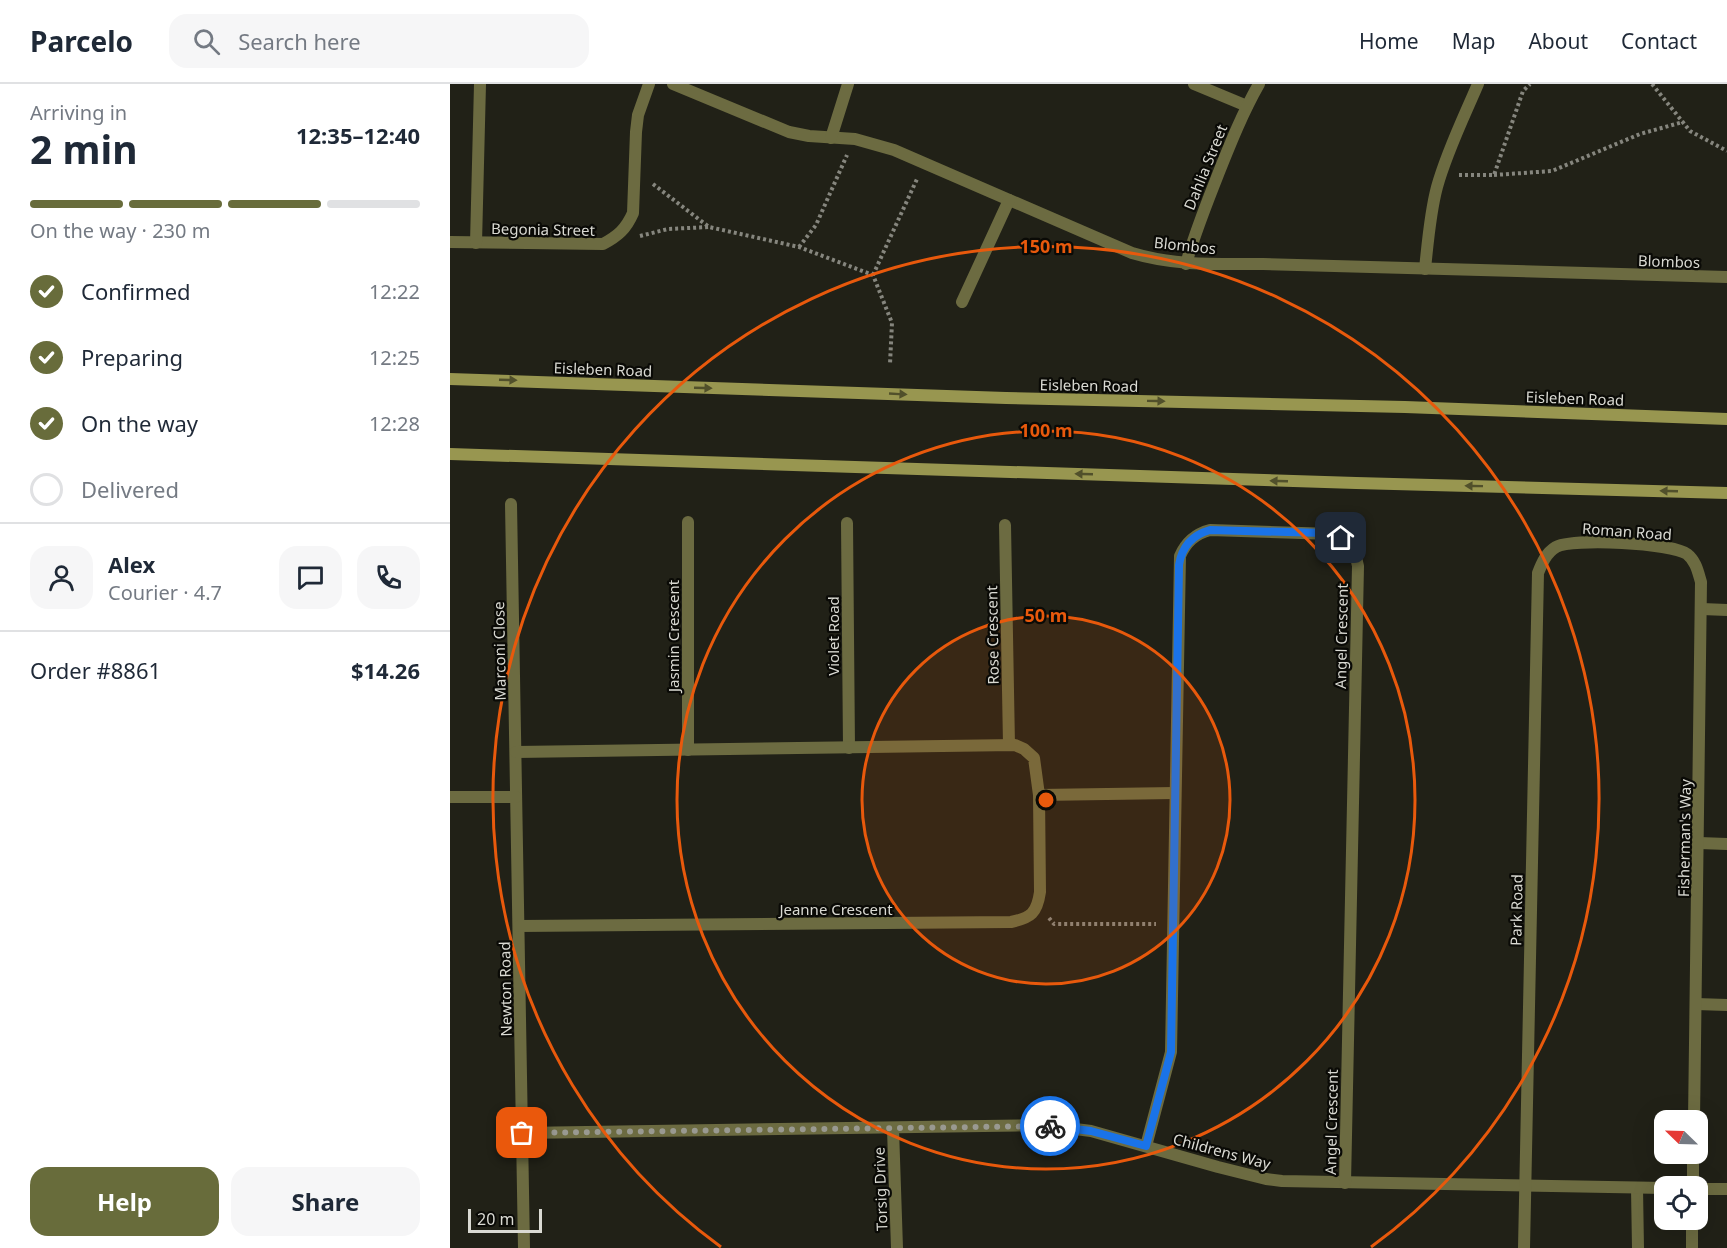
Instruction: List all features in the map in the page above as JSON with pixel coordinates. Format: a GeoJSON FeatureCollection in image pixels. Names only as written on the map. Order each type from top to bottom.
{"type":"FeatureCollection","features":[{"type":"Feature","properties":{"kind":"main road","name":"Eisleben Road"},"geometry":{"type":"LineString","coordinates":[[450,379],[994,398],[1405,407],[1727,419]]}},
{"type":"Feature","properties":{"kind":"main road"},"geometry":{"type":"LineString","coordinates":[[450,454],[1727,493]]}},
{"type":"Feature","properties":{"kind":"street"},"geometry":{"type":"LineString","coordinates":[[476,243],[480,84]]}},
{"type":"Feature","properties":{"kind":"street","name":"Begonia Street"},"geometry":{"type":"LineString","coordinates":[[450,242],[603,244],[622,232],[633,213],[637,124],[649,84]]}},
{"type":"Feature","properties":{"kind":"street","name":"Blombos"},"geometry":{"type":"LineString","coordinates":[[672,84],[789,132],[809,136],[855,139],[894,150],[1132,252],[1154,259],[1186,264],[1727,277]]}},
{"type":"Feature","properties":{"kind":"street"},"geometry":{"type":"LineString","coordinates":[[831,138],[848,84]]}},
{"type":"Feature","properties":{"kind":"street"},"geometry":{"type":"LineString","coordinates":[[1194,84],[1247,106]]}},
{"type":"Feature","properties":{"kind":"street","name":"Dahlia Street"},"geometry":{"type":"LineString","coordinates":[[1186,264],[1194,234],[1247,106],[1259,84]]}},
{"type":"Feature","properties":{"kind":"street"},"geometry":{"type":"LineString","coordinates":[[1425,269],[1433,205],[1441,175],[1478,84]]}},
{"type":"Feature","properties":{"kind":"street"},"geometry":{"type":"LineString","coordinates":[[962,302],[1009,200]]}},
{"type":"Feature","properties":{"kind":"street","name":"Marconi Close"},"geometry":{"type":"LineString","coordinates":[[511,504],[516,796]]}},
{"type":"Feature","properties":{"kind":"street","name":"Jasmin Crescent"},"geometry":{"type":"LineString","coordinates":[[688,522],[688,750]]}},
{"type":"Feature","properties":{"kind":"street","name":"Violet Road"},"geometry":{"type":"LineString","coordinates":[[847,523],[849,748]]}},
{"type":"Feature","properties":{"kind":"street","name":"Rose Crescent"},"geometry":{"type":"LineString","coordinates":[[1005,525],[1009,746]]}},
{"type":"Feature","properties":{"kind":"street","name":"Angel Crescent"},"geometry":{"type":"LineString","coordinates":[[1146,1146],[1171,1052],[1179,565],[1183,549],[1194,536],[1210,530],[1333,534],[1341,538],[1353,550],[1358,566],[1345,1183]]}},
{"type":"Feature","properties":{"kind":"street","name":"Roman Road"},"geometry":{"type":"LineString","coordinates":[[1538,573],[1548,553],[1569,543],[1667,547],[1679,550],[1691,558]]}},
{"type":"Feature","properties":{"kind":"street","name":"Fisherman's Way"},"geometry":{"type":"LineString","coordinates":[[1691,558],[1697,566],[1701,582],[1702,609],[1694,1110]]}},
{"type":"Feature","properties":{"kind":"street","name":"Park Road"},"geometry":{"type":"LineString","coordinates":[[1524,1248],[1538,573]]}},
{"type":"Feature","properties":{"kind":"street"},"geometry":{"type":"LineString","coordinates":[[1702,609],[1727,610]]}},
{"type":"Feature","properties":{"kind":"street"},"geometry":{"type":"LineString","coordinates":[[516,752],[1015,745],[1034,758],[1039,795],[1040,892],[1038,903]]}},
{"type":"Feature","properties":{"kind":"street"},"geometry":{"type":"LineString","coordinates":[[1039,795],[1175,793]]}},
{"type":"Feature","properties":{"kind":"street"},"geometry":{"type":"LineString","coordinates":[[450,798],[516,796]]}},
{"type":"Feature","properties":{"kind":"street","name":"Newton Road"},"geometry":{"type":"LineString","coordinates":[[516,796],[524,1248]]}},
{"type":"Feature","properties":{"kind":"street"},"geometry":{"type":"LineString","coordinates":[[1698,843],[1727,844]]}},
{"type":"Feature","properties":{"kind":"street","name":"Jeanne Crescent"},"geometry":{"type":"LineString","coordinates":[[519,927],[1011,922],[1026,919],[1038,903]]}},
{"type":"Feature","properties":{"kind":"street"},"geometry":{"type":"LineString","coordinates":[[1696,1004],[1727,1005]]}},
{"type":"Feature","properties":{"kind":"street","name":"Childrens Way"},"geometry":{"type":"LineString","coordinates":[[522,1133],[1044,1125],[1091,1131],[1266,1179],[1306,1183],[1654,1188]]}},
{"type":"Feature","properties":{"kind":"street","name":"Torsig Drive"},"geometry":{"type":"LineString","coordinates":[[892,1129],[897,1248]]}},
{"type":"Feature","properties":{"kind":"street"},"geometry":{"type":"LineString","coordinates":[[1637,1188],[1638,1248]]}},
{"type":"Feature","properties":{"kind":"street"},"geometry":{"type":"LineString","coordinates":[[1708,1189],[1727,1189]]}},
{"type":"Feature","properties":{"kind":"street"},"geometry":{"type":"LineString","coordinates":[[1692,1230],[1692,1248]]}},
{"type":"Feature","properties":{"kind":"path"},"geometry":{"type":"LineString","coordinates":[[1494,176],[1523,91],[1530,84]]}},
{"type":"Feature","properties":{"kind":"path"},"geometry":{"type":"LineString","coordinates":[[1652,84],[1690,131],[1727,151]]}},
{"type":"Feature","properties":{"kind":"path"},"geometry":{"type":"LineString","coordinates":[[1441,175],[1494,176],[1552,171],[1640,134],[1683,122]]}},
{"type":"Feature","properties":{"kind":"path"},"geometry":{"type":"LineString","coordinates":[[800,247],[816,225],[855,139]]}},
{"type":"Feature","properties":{"kind":"path"},"geometry":{"type":"LineString","coordinates":[[890,364],[892,324],[873,275],[918,178]]}},
{"type":"Feature","properties":{"kind":"path"},"geometry":{"type":"LineString","coordinates":[[650,182],[709,227]]}},
{"type":"Feature","properties":{"kind":"path"},"geometry":{"type":"LineString","coordinates":[[639,236],[668,229],[709,227],[800,247],[873,275]]}},
{"type":"Feature","properties":{"kind":"path"},"geometry":{"type":"LineString","coordinates":[[1038,903],[1054,924],[1173,924]]}},
{"type":"Feature","properties":{"kind":"way so far"},"geometry":{"type":"LineString","coordinates":[[522,1133],[1050,1126]]}},
{"type":"Feature","properties":{"kind":"route"},"geometry":{"type":"LineString","coordinates":[[1050,1126],[1091,1131],[1146,1146],[1171,1052],[1179,565],[1183,549],[1194,536],[1210,530],[1324,533],[1341,538]]}}]}
